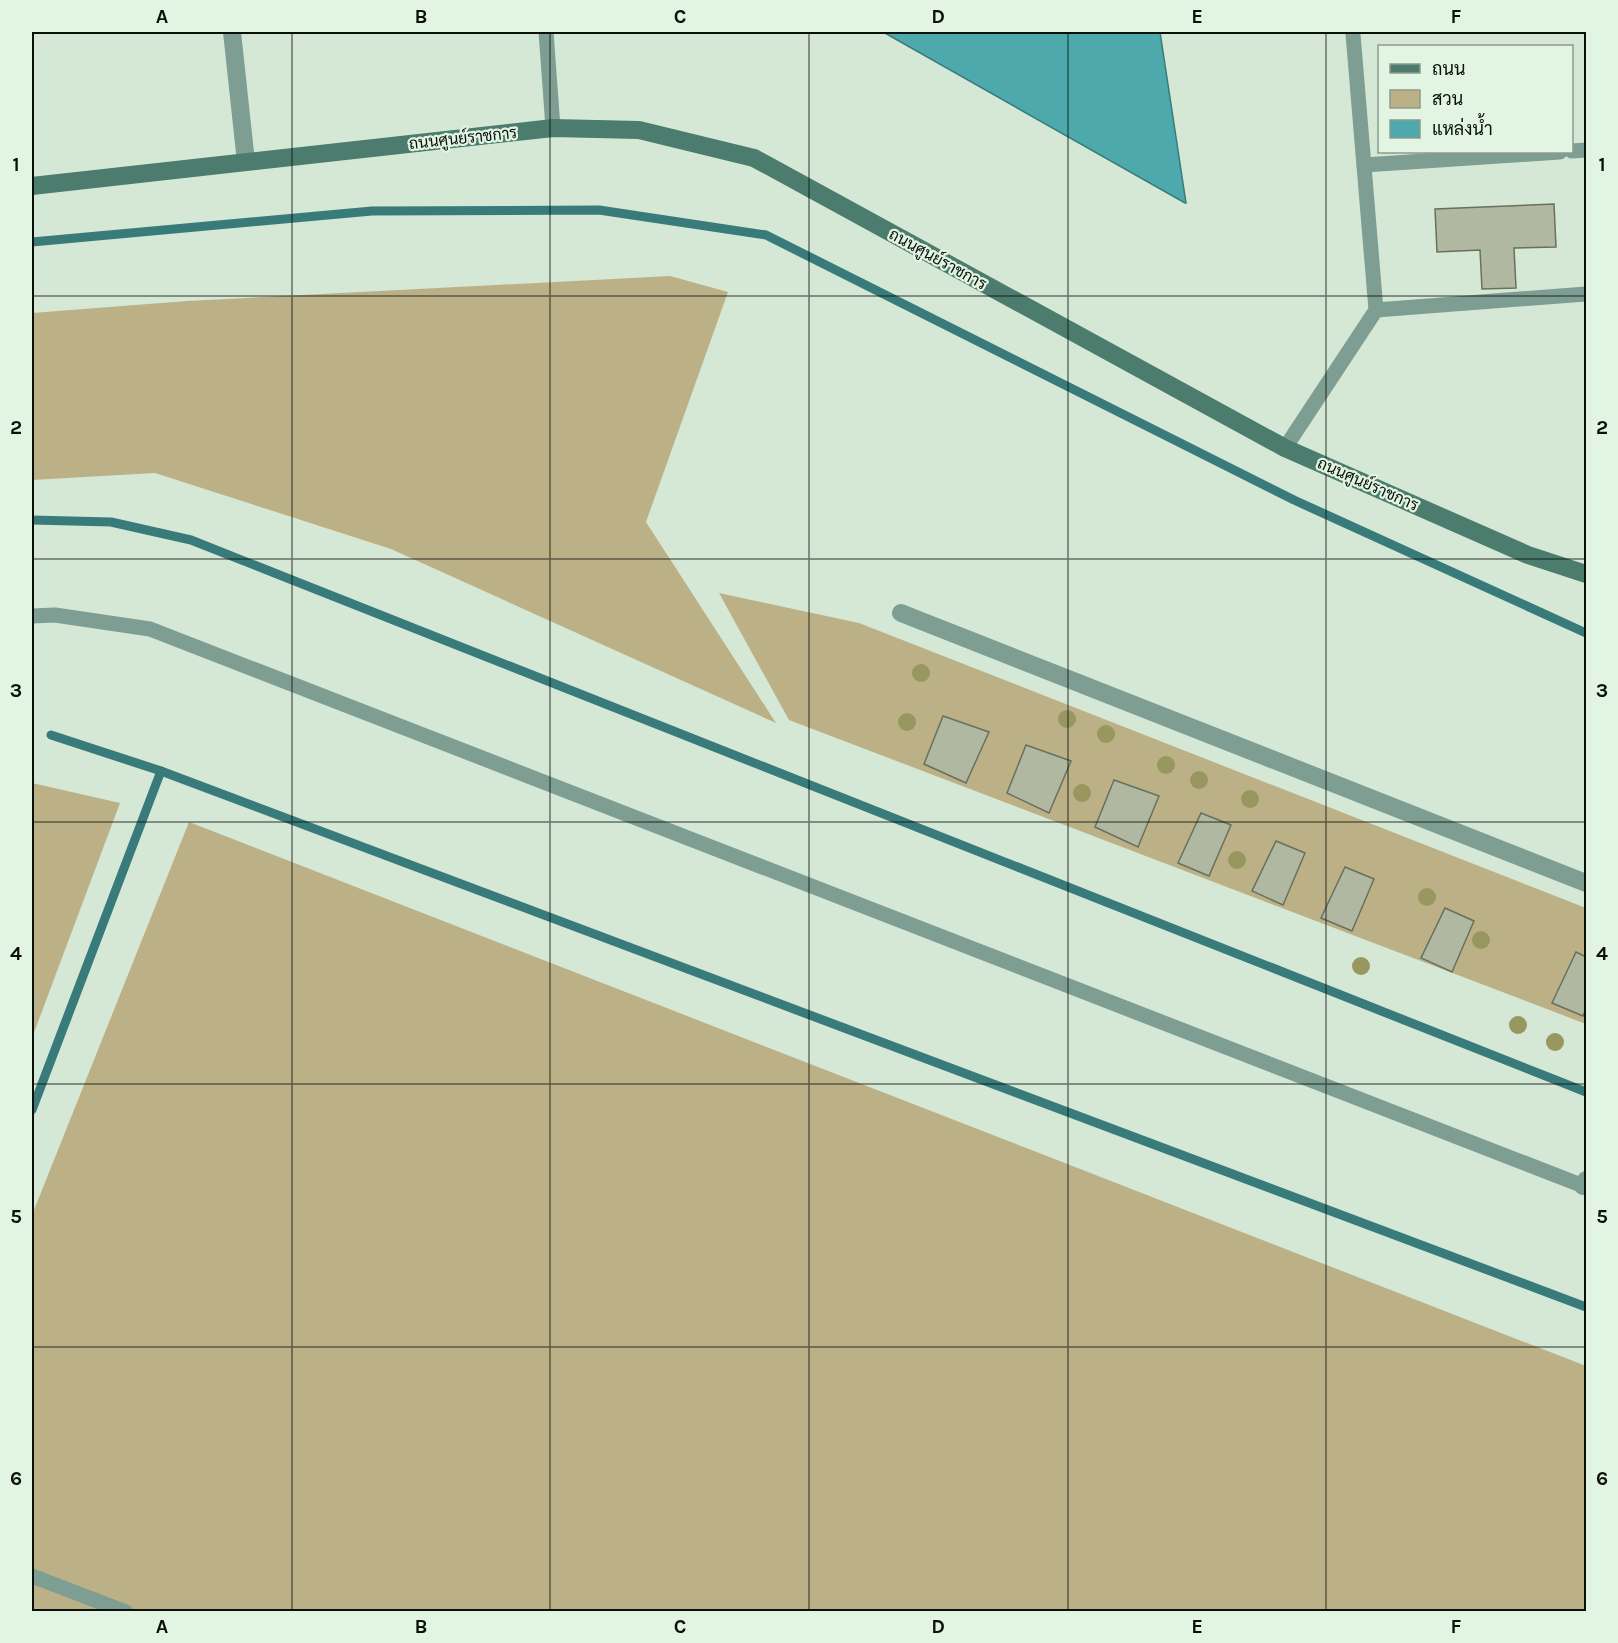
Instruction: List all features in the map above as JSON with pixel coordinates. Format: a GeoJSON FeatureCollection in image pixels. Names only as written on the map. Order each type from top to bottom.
{"type":"FeatureCollection","features":[{"type":"Feature","properties":{"kind":"street"},"geometry":{"type":"LineString","coordinates":[[232,32],[246,162]]}},
{"type":"Feature","properties":{"kind":"street","name":"ถนนศูนย์ราชการ"},"geometry":{"type":"LineString","coordinates":[[32,186],[553,128],[639,130],[754,158],[1285,448],[1528,555],[1587,574]]}},
{"type":"Feature","properties":{"kind":"street"},"geometry":{"type":"LineString","coordinates":[[901,613],[1587,883]]}},
{"type":"Feature","properties":{"kind":"lane"},"geometry":{"type":"LineString","coordinates":[[546,32],[553,128]]}},
{"type":"Feature","properties":{"kind":"lane"},"geometry":{"type":"LineString","coordinates":[[1285,448],[1376,310],[1353,34]]}},
{"type":"Feature","properties":{"kind":"lane"},"geometry":{"type":"LineString","coordinates":[[1364,165],[1545,153]]}},
{"type":"Feature","properties":{"kind":"lane"},"geometry":{"type":"LineString","coordinates":[[1376,310],[1587,294]]}},
{"type":"Feature","properties":{"kind":"lane"},"geometry":{"type":"LineString","coordinates":[[32,616],[55,615],[150,629],[1585,1185]]}},
{"type":"Feature","properties":{"kind":"lane"},"geometry":{"type":"LineString","coordinates":[[32,1575],[126,1611]]}},
{"type":"Feature","properties":{"kind":"green space"},"geometry":{"type":"Polygon","coordinates":[[[670,276],[728,292],[646,522],[776,723],[391,549],[155,473],[32,480],[32,313],[187,301],[670,276]]]}},
{"type":"Feature","properties":{"kind":"green space"},"geometry":{"type":"Polygon","coordinates":[[[719,593],[859,623],[1586,908],[1586,1024],[789,720],[719,593]]]}},
{"type":"Feature","properties":{"kind":"green space"},"geometry":{"type":"Polygon","coordinates":[[[32,783],[120,803],[32,1038],[32,783]]]}},
{"type":"Feature","properties":{"kind":"green space"},"geometry":{"type":"Polygon","coordinates":[[[189,822],[1586,1366],[1586,1611],[32,1611],[32,1215],[189,822]]]}},
{"type":"Feature","properties":{"kind":"water"},"geometry":{"type":"Polygon","coordinates":[[[883,32],[1160,32],[1186,203],[1185,203],[883,32]]]}},
{"type":"Feature","properties":{"kind":"building"},"geometry":{"type":"Polygon","coordinates":[[[1554,204],[1556,247],[1514,248],[1516,288],[1482,289],[1480,250],[1437,252],[1435,209],[1554,204]]]}},
{"type":"Feature","properties":{"kind":"building"},"geometry":{"type":"Polygon","coordinates":[[[943,716],[989,732],[966,783],[924,764],[943,716]]]}},
{"type":"Feature","properties":{"kind":"building"},"geometry":{"type":"Polygon","coordinates":[[[1026,745],[1071,761],[1049,813],[1007,793],[1026,745]]]}},
{"type":"Feature","properties":{"kind":"building"},"geometry":{"type":"Polygon","coordinates":[[[1114,780],[1159,796],[1138,847],[1095,827],[1114,780]]]}},
{"type":"Feature","properties":{"kind":"building"},"geometry":{"type":"Polygon","coordinates":[[[1201,813],[1231,825],[1209,876],[1178,863],[1201,813]]]}},
{"type":"Feature","properties":{"kind":"building"},"geometry":{"type":"Polygon","coordinates":[[[1276,841],[1305,853],[1283,905],[1252,891],[1276,841]]]}},
{"type":"Feature","properties":{"kind":"building"},"geometry":{"type":"Polygon","coordinates":[[[1345,867],[1374,879],[1352,931],[1321,918],[1345,867]]]}},
{"type":"Feature","properties":{"kind":"building"},"geometry":{"type":"Polygon","coordinates":[[[1445,908],[1474,921],[1452,972],[1421,958],[1445,908]]]}},
{"type":"Feature","properties":{"kind":"building"},"geometry":{"type":"Polygon","coordinates":[[[1576,952],[1586,957],[1586,1009],[1583,1016],[1552,1003],[1576,952]]]}},
{"type":"Feature","properties":{"kind":"waterway"},"geometry":{"type":"LineString","coordinates":[[32,242],[372,211],[599,210],[766,235],[1294,500],[1586,633]]}},
{"type":"Feature","properties":{"kind":"waterway"},"geometry":{"type":"LineString","coordinates":[[32,520],[111,522],[191,540],[1586,1092]]}},
{"type":"Feature","properties":{"kind":"waterway"},"geometry":{"type":"LineString","coordinates":[[51,735],[161,771],[1586,1307]]}},
{"type":"Feature","properties":{"kind":"waterway"},"geometry":{"type":"LineString","coordinates":[[32,1110],[161,771]]}}]}
